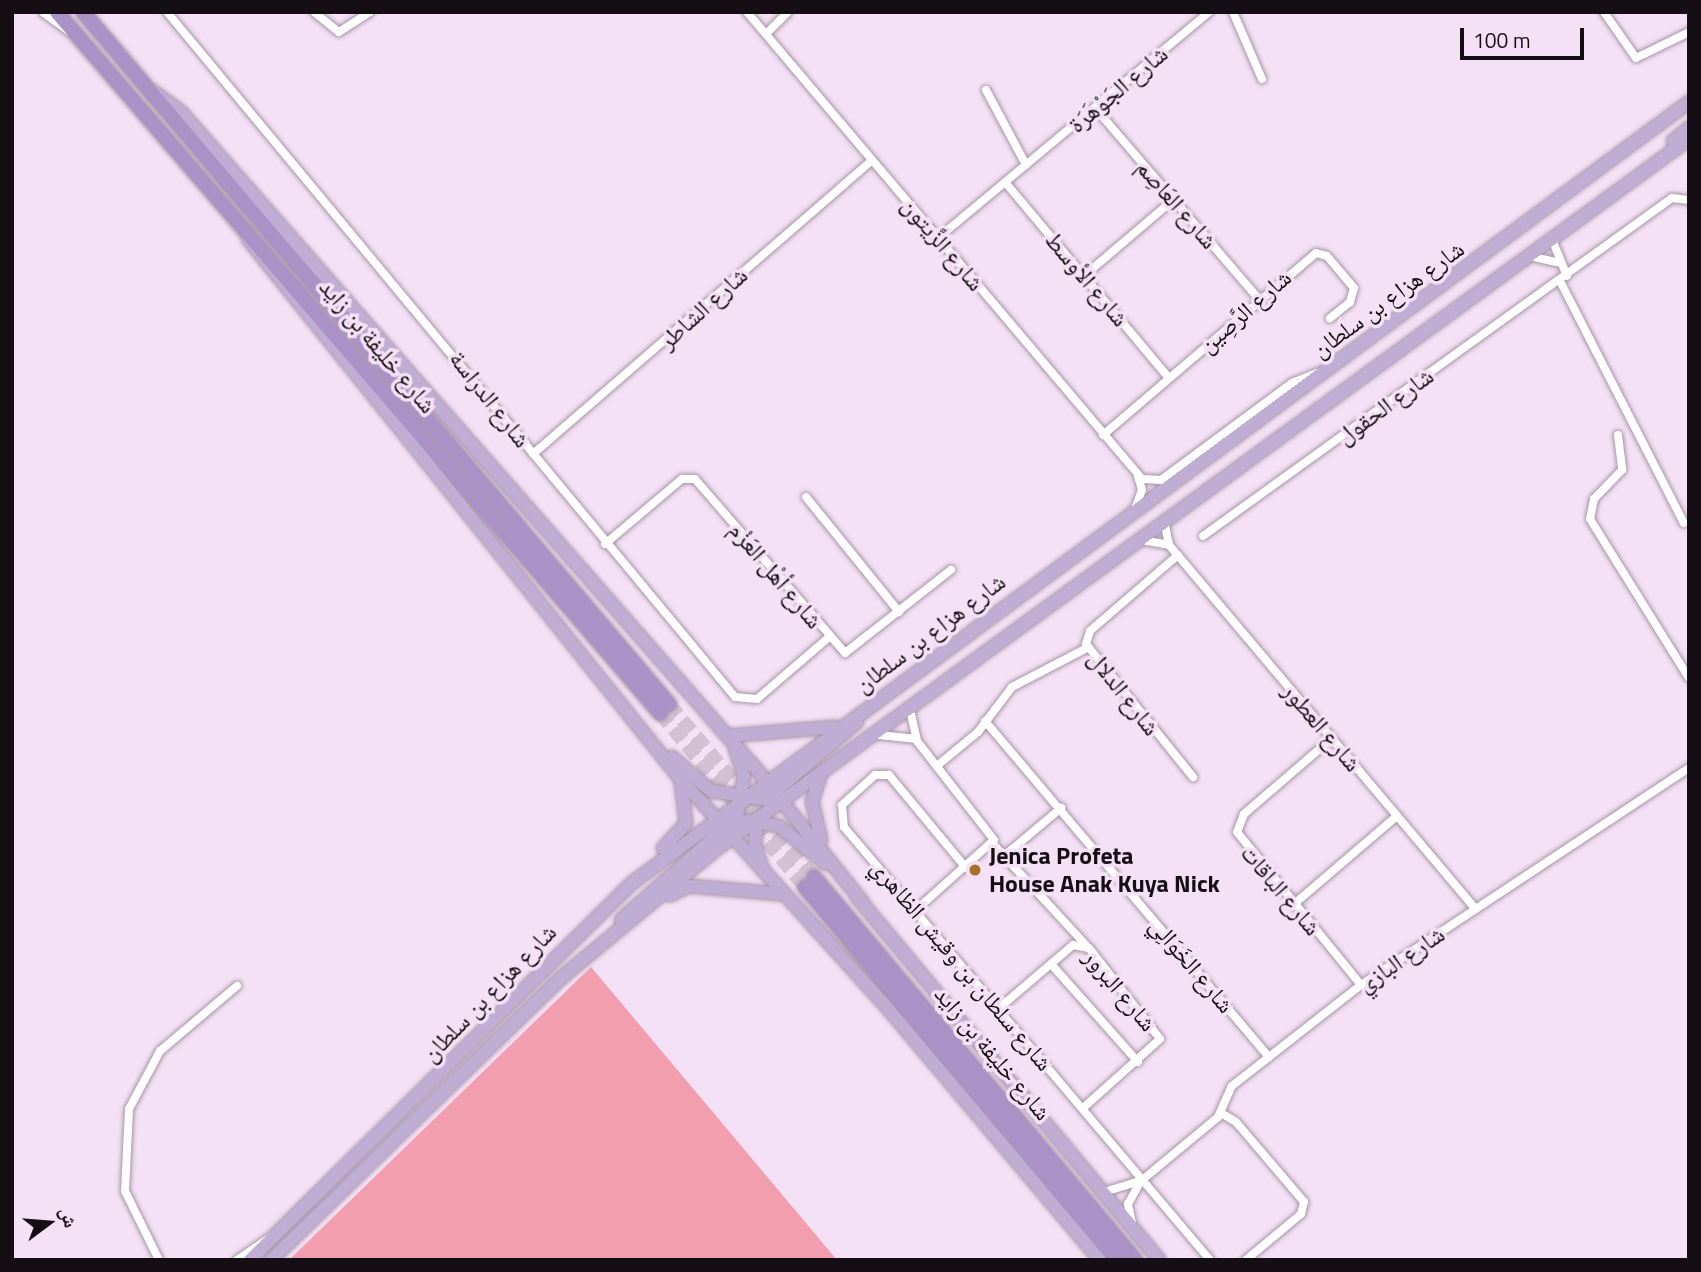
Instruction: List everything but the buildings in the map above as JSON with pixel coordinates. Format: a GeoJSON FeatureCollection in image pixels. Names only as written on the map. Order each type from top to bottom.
{"type":"FeatureCollection","features":[{"type":"Feature","properties":{"kind":"highway","name":"شارع خليفة بن زايد"},"geometry":{"type":"LineString","coordinates":[[57,12],[665,708],[83,12]]}},
{"type":"Feature","properties":{"kind":"highway","name":"شارع خليفة بن زايد"},"geometry":{"type":"LineString","coordinates":[[1117,1260],[809,882],[1135,1260]]}},
{"type":"Feature","properties":{"kind":"main road"},"geometry":{"type":"LineString","coordinates":[[150,90],[181,112],[775,791],[863,902],[1159,1260]]}},
{"type":"Feature","properties":{"kind":"main road"},"geometry":{"type":"LineString","coordinates":[[1492,249],[1509,226],[1689,92]]}},
{"type":"Feature","properties":{"kind":"main road","name":"شارع هزاع بن سلطان"},"geometry":{"type":"LineString","coordinates":[[756,821],[775,791],[842,725],[1689,102]]}},
{"type":"Feature","properties":{"kind":"main road"},"geometry":{"type":"LineString","coordinates":[[1650,167],[1689,128]]}},
{"type":"Feature","properties":{"kind":"main road","name":"شارع هزاع بن سلطان"},"geometry":{"type":"LineString","coordinates":[[743,799],[822,774],[879,735],[1132,542],[1551,236],[1689,139]]}},
{"type":"Feature","properties":{"kind":"main road"},"geometry":{"type":"LineString","coordinates":[[245,225],[256,255],[591,664],[678,776],[1100,1260]]}},
{"type":"Feature","properties":{"kind":"main road"},"geometry":{"type":"LineString","coordinates":[[591,664],[695,780],[743,799],[765,803]]}},
{"type":"Feature","properties":{"kind":"main road"},"geometry":{"type":"LineString","coordinates":[[766,878],[756,852],[756,821],[765,803],[775,791],[832,747],[872,703]]}},
{"type":"Feature","properties":{"kind":"main road"},"geometry":{"type":"LineString","coordinates":[[729,739],[842,725]]}},
{"type":"Feature","properties":{"kind":"main road"},"geometry":{"type":"LineString","coordinates":[[614,932],[638,899],[724,828],[743,799],[729,739]]}},
{"type":"Feature","properties":{"kind":"main road"},"geometry":{"type":"LineString","coordinates":[[822,774],[813,791],[816,828],[863,902]]}},
{"type":"Feature","properties":{"kind":"main road"},"geometry":{"type":"LineString","coordinates":[[610,902],[616,887],[683,830],[687,810],[678,776]]}},
{"type":"Feature","properties":{"kind":"main road"},"geometry":{"type":"LineString","coordinates":[[724,828],[756,821],[800,837],[863,902]]}},
{"type":"Feature","properties":{"kind":"main road","name":"شارع هزاع بن سلطان"},"geometry":{"type":"LineString","coordinates":[[250,1260],[610,902],[683,844],[724,828]]}},
{"type":"Feature","properties":{"kind":"main road"},"geometry":{"type":"LineString","coordinates":[[614,932],[689,886],[782,894]]}},
{"type":"Feature","properties":{"kind":"main road","name":"شارع هزاع بن سلطان"},"geometry":{"type":"LineString","coordinates":[[271,1260],[614,932]]}},
{"type":"Feature","properties":{"kind":"street"},"geometry":{"type":"LineString","coordinates":[[44,12],[75,32]]}},
{"type":"Feature","properties":{"kind":"street","name":"شارع الدراسة"},"geometry":{"type":"LineString","coordinates":[[167,12],[605,544],[741,701],[760,698],[828,638]]}},
{"type":"Feature","properties":{"kind":"street"},"geometry":{"type":"LineString","coordinates":[[314,12],[339,32],[370,12]]}},
{"type":"Feature","properties":{"kind":"street","name":"شارع الزَّيتون"},"geometry":{"type":"LineString","coordinates":[[747,12],[1138,476]]}},
{"type":"Feature","properties":{"kind":"street"},"geometry":{"type":"LineString","coordinates":[[766,34],[788,12]]}},
{"type":"Feature","properties":{"kind":"street","name":"شارع الجَوْهَرَة"},"geometry":{"type":"LineString","coordinates":[[938,239],[1209,12]]}},
{"type":"Feature","properties":{"kind":"street"},"geometry":{"type":"LineString","coordinates":[[1233,12],[1262,79]]}},
{"type":"Feature","properties":{"kind":"street"},"geometry":{"type":"LineString","coordinates":[[1604,12],[1636,58],[1689,32]]}},
{"type":"Feature","properties":{"kind":"street"},"geometry":{"type":"LineString","coordinates":[[986,90],[1026,166]]}},
{"type":"Feature","properties":{"kind":"street","name":"شارع العَاصِم"},"geometry":{"type":"LineString","coordinates":[[1096,108],[1259,299]]}},
{"type":"Feature","properties":{"kind":"street","name":"شارع الشاطر"},"geometry":{"type":"LineString","coordinates":[[533,454],[871,161]]}},
{"type":"Feature","properties":{"kind":"street","name":"شارع الأوسط"},"geometry":{"type":"LineString","coordinates":[[1005,182],[1168,377]]}},
{"type":"Feature","properties":{"kind":"street","name":"شارع الحقول"},"geometry":{"type":"LineString","coordinates":[[1203,536],[1672,198],[1689,200]]}},
{"type":"Feature","properties":{"kind":"street"},"geometry":{"type":"LineString","coordinates":[[1085,275],[1173,200]]}},
{"type":"Feature","properties":{"kind":"street"},"geometry":{"type":"LineString","coordinates":[[1551,236],[1564,278],[1684,523]]}},
{"type":"Feature","properties":{"kind":"street","name":"شارع الرَّصِين"},"geometry":{"type":"LineString","coordinates":[[1103,435],[1311,254],[1322,253],[1354,293],[1330,318]]}},
{"type":"Feature","properties":{"kind":"street"},"geometry":{"type":"LineString","coordinates":[[1526,256],[1557,261]]}},
{"type":"Feature","properties":{"kind":"street"},"geometry":{"type":"LineString","coordinates":[[1134,510],[1142,490],[1138,476],[1161,480],[1292,383],[1324,373]]}},
{"type":"Feature","properties":{"kind":"street"},"geometry":{"type":"LineString","coordinates":[[1618,435],[1622,470],[1594,499],[1590,519],[1689,678]]}},
{"type":"Feature","properties":{"kind":"street","name":"شارع أهْل العَزْم"},"geometry":{"type":"LineString","coordinates":[[605,544],[682,479],[695,479],[828,638],[849,652],[951,570]]}},
{"type":"Feature","properties":{"kind":"street"},"geometry":{"type":"LineString","coordinates":[[806,497],[899,612]]}},
{"type":"Feature","properties":{"kind":"street"},"geometry":{"type":"LineString","coordinates":[[1132,542],[1169,545],[1166,517]]}},
{"type":"Feature","properties":{"kind":"street","name":"شارع العطور"},"geometry":{"type":"LineString","coordinates":[[1169,545],[1476,909]]}},
{"type":"Feature","properties":{"kind":"street","name":"شارع الدلال"},"geometry":{"type":"LineString","coordinates":[[1178,555],[1090,631],[1087,648],[1193,777]]}},
{"type":"Feature","properties":{"kind":"street"},"geometry":{"type":"LineString","coordinates":[[937,765],[985,721],[1012,687],[1087,648]]}},
{"type":"Feature","properties":{"kind":"street"},"geometry":{"type":"LineString","coordinates":[[910,710],[917,741]]}},
{"type":"Feature","properties":{"kind":"street","name":"شارع الخَوَالِي"},"geometry":{"type":"LineString","coordinates":[[985,721],[1269,1057]]}},
{"type":"Feature","properties":{"kind":"street"},"geometry":{"type":"LineString","coordinates":[[879,735],[899,733],[917,741],[992,829],[993,844],[1086,945]]}},
{"type":"Feature","properties":{"kind":"street","name":"شارع الباقات"},"geometry":{"type":"LineString","coordinates":[[1331,739],[1244,814],[1237,827],[1240,842],[1361,985]]}},
{"type":"Feature","properties":{"kind":"street","name":"شارع البازي"},"geometry":{"type":"LineString","coordinates":[[1133,1228],[1128,1204],[1141,1181],[1221,1113],[1232,1086],[1361,985],[1689,768]]}},
{"type":"Feature","properties":{"kind":"street","name":"شارع سلطان بن وقيش الظاهري"},"geometry":{"type":"LineString","coordinates":[[966,868],[889,775],[875,775],[848,796],[841,811],[844,827],[1210,1260]]}},
{"type":"Feature","properties":{"kind":"street"},"geometry":{"type":"LineString","coordinates":[[1004,856],[1061,808]]}},
{"type":"Feature","properties":{"kind":"street"},"geometry":{"type":"LineString","coordinates":[[1293,905],[1397,816]]}},
{"type":"Feature","properties":{"kind":"street"},"geometry":{"type":"LineString","coordinates":[[916,910],[993,844]]}},
{"type":"Feature","properties":{"kind":"street","name":"شارع البرور"},"geometry":{"type":"LineString","coordinates":[[998,1009],[1073,945],[1086,945],[1158,1030],[1159,1043],[1083,1108]]}},
{"type":"Feature","properties":{"kind":"street"},"geometry":{"type":"LineString","coordinates":[[1051,964],[1138,1062]]}},
{"type":"Feature","properties":{"kind":"street"},"geometry":{"type":"LineString","coordinates":[[159,1260],[125,1191],[129,1109],[160,1051],[237,986]]}},
{"type":"Feature","properties":{"kind":"street"},"geometry":{"type":"LineString","coordinates":[[1221,1113],[1236,1122],[1304,1202],[1301,1214],[1246,1260]]}},
{"type":"Feature","properties":{"kind":"street","name":"شارع البازي"},"geometry":{"type":"LineString","coordinates":[[1104,1192],[1141,1181]]}},
{"type":"Feature","properties":{"kind":"street"},"geometry":{"type":"LineString","coordinates":[[237,1260],[275,1235]]}},
{"type":"Feature","properties":{"kind":"shaded area"},"geometry":{"type":"Polygon","coordinates":[[[591,967],[837,1260],[289,1260],[591,967]]]}},
{"type":"Feature","properties":{"kind":"tunnel"},"geometry":{"type":"LineString","coordinates":[[669,704],[814,877]]}},
{"type":"Feature","properties":{"kind":"tunnel"},"geometry":{"type":"LineString","coordinates":[[660,713],[805,887]]}},
{"type":"Feature","properties":{"kind":"place","name":"Jenica Profeta House Anak Kuya Nick"},"geometry":{"type":"Point","coordinates":[975,870]}}]}
